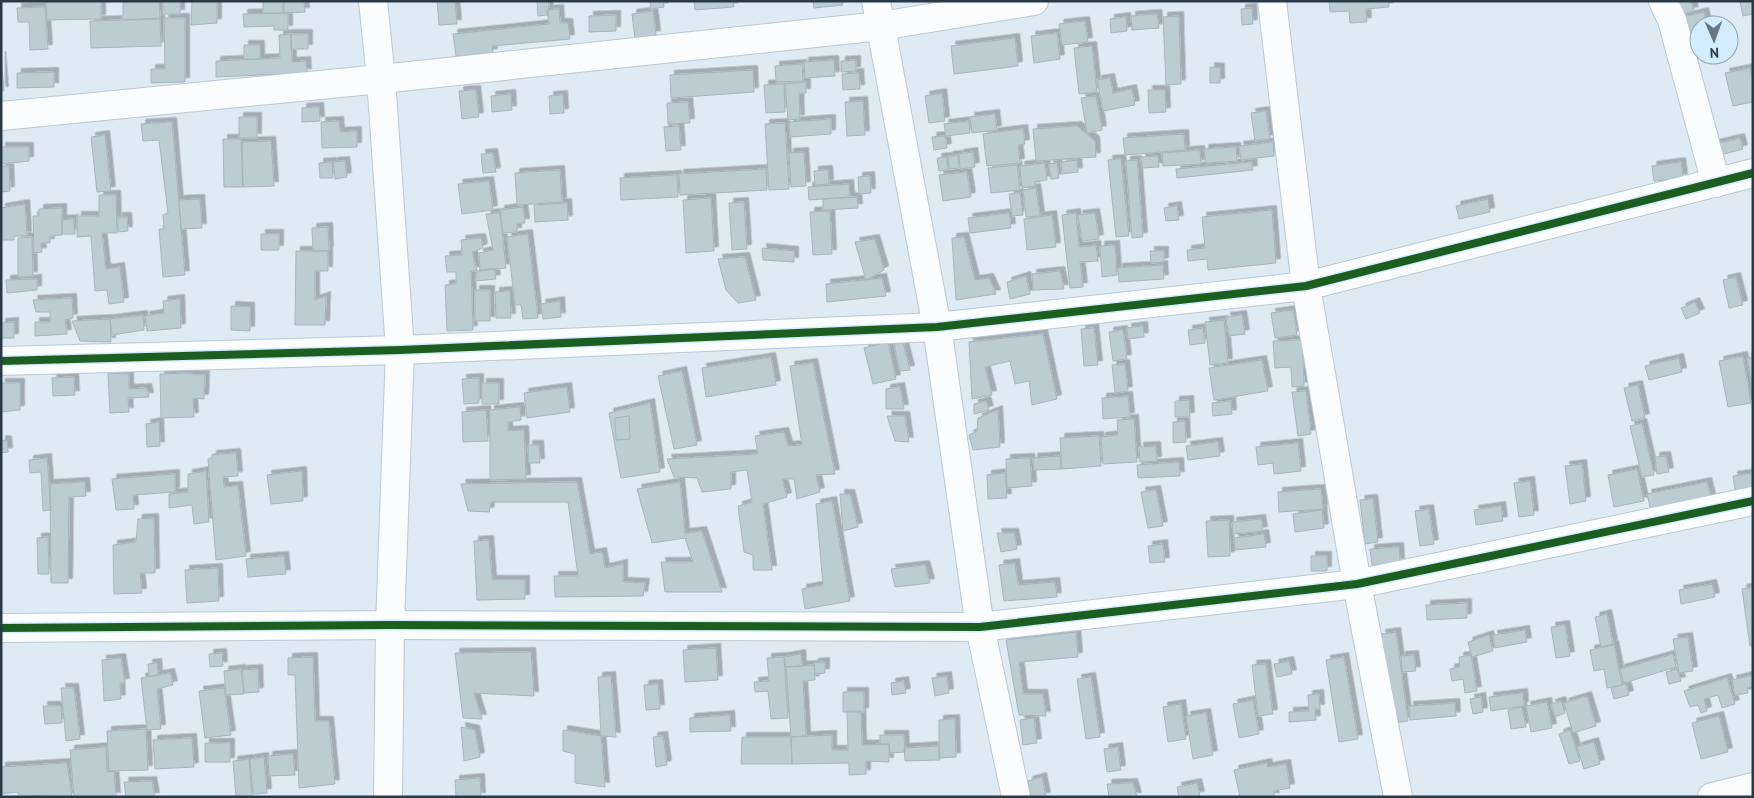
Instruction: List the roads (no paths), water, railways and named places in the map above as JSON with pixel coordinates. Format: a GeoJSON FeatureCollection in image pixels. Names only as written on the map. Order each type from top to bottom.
{"type":"FeatureCollection","features":[{"type":"Feature","properties":{"kind":"street"},"geometry":{"type":"LineString","coordinates":[[373,1],[381,79],[400,350],[390,625],[388,797]]}},
{"type":"Feature","properties":{"kind":"street"},"geometry":{"type":"LineString","coordinates":[[1,116],[381,79],[879,14],[1034,1]]}},
{"type":"Feature","properties":{"kind":"street"},"geometry":{"type":"LineString","coordinates":[[1272,1],[1306,286],[1357,584],[1398,797]]}},
{"type":"Feature","properties":{"kind":"street"},"geometry":{"type":"LineString","coordinates":[[1663,1],[1672,20],[1716,183]]}},
{"type":"Feature","properties":{"kind":"street"},"geometry":{"type":"LineString","coordinates":[[879,14],[937,327],[980,627],[1016,797]]}},
{"type":"Feature","properties":{"kind":"street"},"geometry":{"type":"LineString","coordinates":[[1,361],[400,350],[937,327],[1306,286],[1753,173]]}},
{"type":"Feature","properties":{"kind":"street"},"geometry":{"type":"LineString","coordinates":[[1,628],[390,625],[980,627],[1357,584],[1753,502]]}},
{"type":"Feature","properties":{"kind":"street"},"geometry":{"type":"LineString","coordinates":[[1712,797],[1753,787]]}}]}
